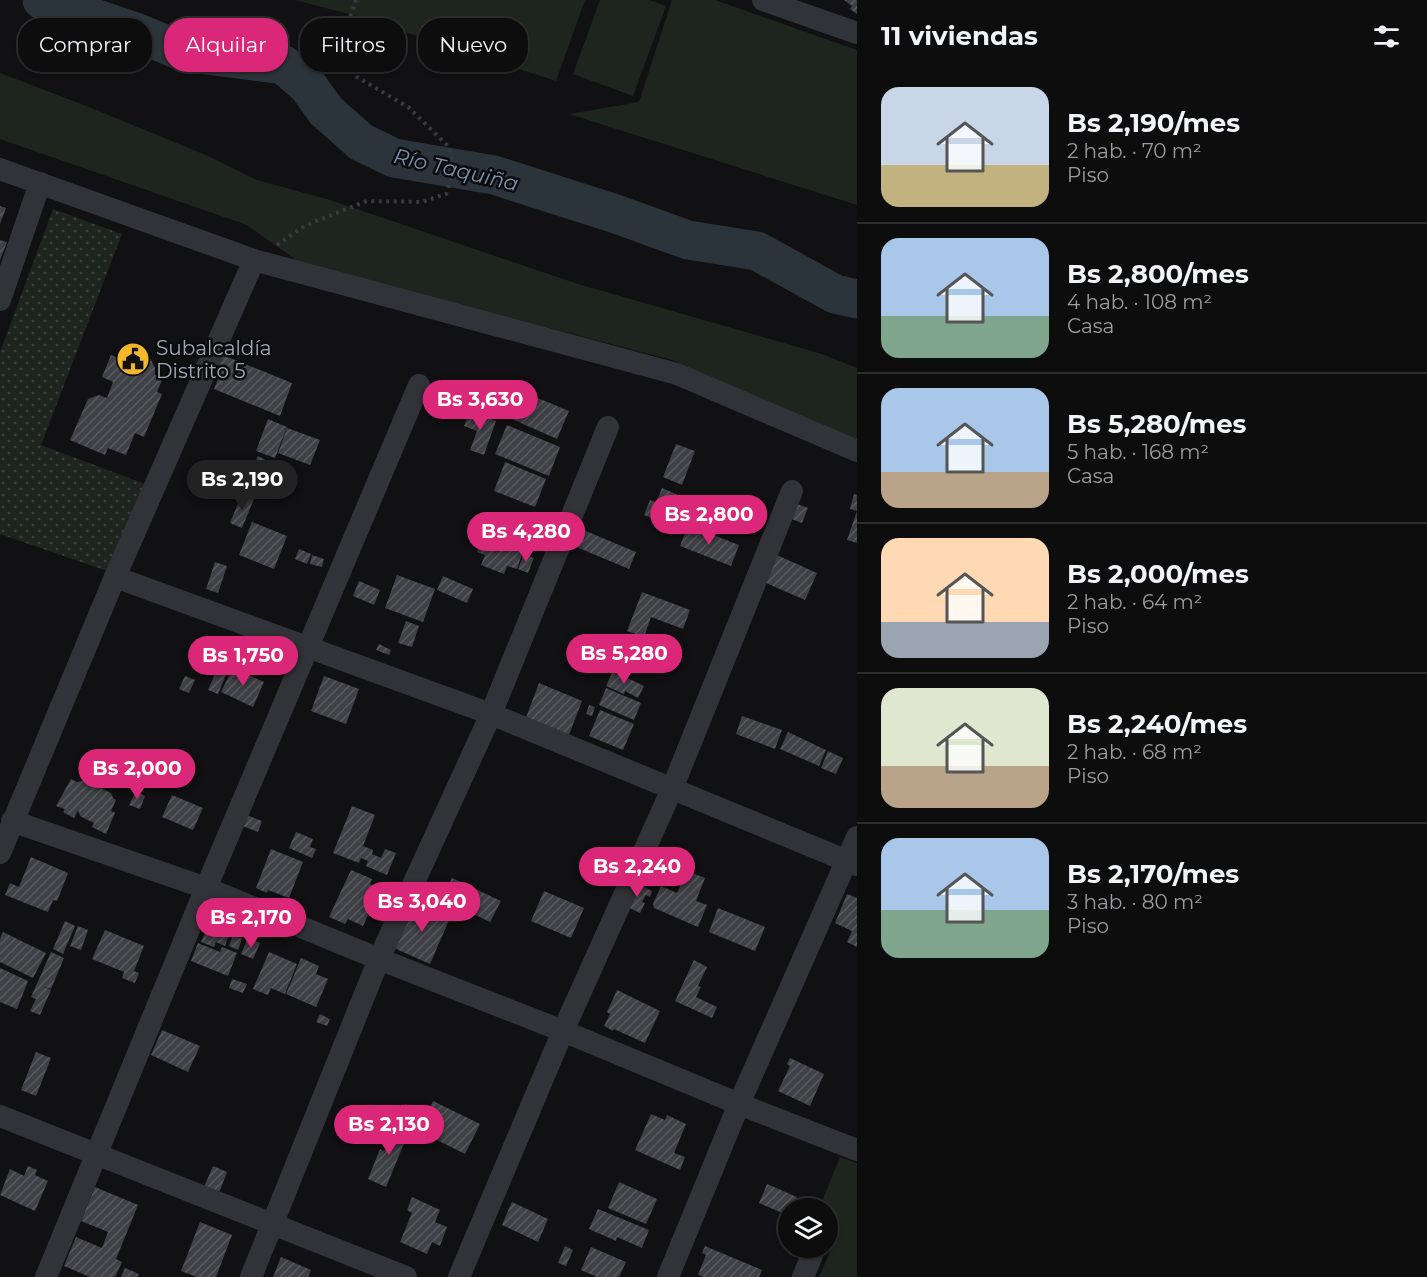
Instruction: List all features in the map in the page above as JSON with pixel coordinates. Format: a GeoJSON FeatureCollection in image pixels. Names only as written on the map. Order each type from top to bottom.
{"type":"FeatureCollection","features":[{"type":"Feature","properties":{"kind":"street"},"geometry":{"type":"LineString","coordinates":[[763,0],[857,33]]}},
{"type":"Feature","properties":{"kind":"street"},"geometry":{"type":"LineString","coordinates":[[0,169],[254,260],[677,374],[857,451]]}},
{"type":"Feature","properties":{"kind":"street"},"geometry":{"type":"LineString","coordinates":[[0,300],[40,183]]}},
{"type":"Feature","properties":{"kind":"street"},"geometry":{"type":"LineString","coordinates":[[0,853],[115,577],[254,260]]}},
{"type":"Feature","properties":{"kind":"street"},"geometry":{"type":"LineString","coordinates":[[46,1277],[206,888],[419,385]]}},
{"type":"Feature","properties":{"kind":"street"},"geometry":{"type":"LineString","coordinates":[[251,1277],[379,959],[491,714],[608,428]]}},
{"type":"Feature","properties":{"kind":"street"},"geometry":{"type":"LineString","coordinates":[[459,1277],[563,1031],[672,789],[792,491]]}},
{"type":"Feature","properties":{"kind":"street"},"geometry":{"type":"LineString","coordinates":[[115,577],[491,714],[852,863]]}},
{"type":"Feature","properties":{"kind":"street"},"geometry":{"type":"LineString","coordinates":[[12,821],[206,888],[857,1150]]}},
{"type":"Feature","properties":{"kind":"street"},"geometry":{"type":"LineString","coordinates":[[668,1277],[739,1104],[852,863],[857,837]]}},
{"type":"Feature","properties":{"kind":"street"},"geometry":{"type":"LineString","coordinates":[[0,1116],[406,1277]]}},
{"type":"Feature","properties":{"kind":"street"},"geometry":{"type":"LineString","coordinates":[[803,1277],[811,1258]]}},
{"type":"Feature","properties":{"kind":"path"},"geometry":{"type":"LineString","coordinates":[[254,260],[306,225],[367,201],[422,202],[446,194],[455,168],[448,146],[408,107],[357,77],[341,46],[356,0]]}},
{"type":"Feature","properties":{"kind":"shaded area"},"geometry":{"type":"Polygon","coordinates":[[[295,0],[585,0],[556,81],[528,72],[528,18],[418,18],[418,36],[406,32],[406,18],[361,18],[295,0]]]}},
{"type":"Feature","properties":{"kind":"shaded area"},"geometry":{"type":"Polygon","coordinates":[[[600,0],[649,0],[666,6],[633,96],[573,74],[600,0]]]}},
{"type":"Feature","properties":{"kind":"shaded area"},"geometry":{"type":"Polygon","coordinates":[[[672,0],[715,0],[857,50],[857,205],[569,114],[639,102],[672,0]]]}},
{"type":"Feature","properties":{"kind":"shaded area"},"geometry":{"type":"Polygon","coordinates":[[[0,73],[208,156],[257,180],[330,200],[578,284],[822,354],[857,368],[857,441],[849,440],[672,360],[300,263],[247,225],[0,139],[0,73]]]}},
{"type":"Feature","properties":{"kind":"shaded area"},"geometry":{"type":"Polygon","coordinates":[[[53,209],[122,234],[41,445],[145,484],[107,571],[0,534],[0,352],[53,209]]]}},
{"type":"Feature","properties":{"kind":"shaded area"},"geometry":{"type":"Polygon","coordinates":[[[840,1157],[857,1163],[857,1277],[819,1277],[827,1258],[838,1258],[838,1198],[823,1198],[840,1157]]]}},
{"type":"Feature","properties":{"kind":"building"},"geometry":{"type":"Polygon","coordinates":[[[844,0],[857,0],[857,14],[850,9],[852,6],[844,0]]]}},
{"type":"Feature","properties":{"kind":"building"},"geometry":{"type":"Polygon","coordinates":[[[0,206],[6,208],[0,224],[0,206]]]}},
{"type":"Feature","properties":{"kind":"building"},"geometry":{"type":"Polygon","coordinates":[[[0,240],[7,242],[0,260],[0,240]]]}},
{"type":"Feature","properties":{"kind":"building"},"geometry":{"type":"Polygon","coordinates":[[[136,348],[147,352],[155,368],[155,375],[163,378],[157,392],[162,394],[144,437],[135,433],[126,455],[108,448],[105,455],[70,440],[88,399],[99,395],[107,398],[113,382],[102,377],[111,355],[121,359],[134,353],[136,348]]]}},
{"type":"Feature","properties":{"kind":"building"},"geometry":{"type":"Polygon","coordinates":[[[218,353],[292,383],[280,416],[214,389],[221,371],[212,367],[218,353]]]}},
{"type":"Feature","properties":{"kind":"building"},"geometry":{"type":"Polygon","coordinates":[[[516,389],[569,411],[557,439],[505,416],[516,389]]]}},
{"type":"Feature","properties":{"kind":"building"},"geometry":{"type":"Polygon","coordinates":[[[470,411],[496,421],[484,455],[470,450],[477,431],[464,426],[470,411]]]}},
{"type":"Feature","properties":{"kind":"building"},"geometry":{"type":"Polygon","coordinates":[[[268,419],[287,427],[275,458],[256,451],[268,419]]]}},
{"type":"Feature","properties":{"kind":"building"},"geometry":{"type":"Polygon","coordinates":[[[507,425],[560,447],[549,476],[495,454],[507,425]]]}},
{"type":"Feature","properties":{"kind":"building"},"geometry":{"type":"Polygon","coordinates":[[[287,428],[320,440],[310,465],[278,453],[287,428]]]}},
{"type":"Feature","properties":{"kind":"building"},"geometry":{"type":"Polygon","coordinates":[[[676,444],[695,451],[682,485],[663,477],[676,444]]]}},
{"type":"Feature","properties":{"kind":"building"},"geometry":{"type":"Polygon","coordinates":[[[258,456],[274,464],[260,494],[244,487],[258,456]]]}},
{"type":"Feature","properties":{"kind":"building"},"geometry":{"type":"Polygon","coordinates":[[[505,462],[546,479],[535,507],[494,491],[505,462]]]}},
{"type":"Feature","properties":{"kind":"building"},"geometry":{"type":"Polygon","coordinates":[[[662,488],[678,495],[672,507],[657,500],[662,488]]]}},
{"type":"Feature","properties":{"kind":"building"},"geometry":{"type":"Polygon","coordinates":[[[242,494],[254,499],[242,528],[230,523],[242,494]]]}},
{"type":"Feature","properties":{"kind":"building"},"geometry":{"type":"Polygon","coordinates":[[[854,494],[857,495],[857,511],[850,509],[854,494]]]}},
{"type":"Feature","properties":{"kind":"building"},"geometry":{"type":"Polygon","coordinates":[[[724,498],[761,512],[756,527],[718,514],[724,498]]]}},
{"type":"Feature","properties":{"kind":"building"},"geometry":{"type":"Polygon","coordinates":[[[650,500],[673,508],[667,524],[644,515],[650,500]]]}},
{"type":"Feature","properties":{"kind":"building"},"geometry":{"type":"Polygon","coordinates":[[[792,502],[808,508],[802,523],[786,517],[792,502]]]}},
{"type":"Feature","properties":{"kind":"building"},"geometry":{"type":"Polygon","coordinates":[[[857,511],[857,543],[847,540],[857,511]]]}},
{"type":"Feature","properties":{"kind":"building"},"geometry":{"type":"Polygon","coordinates":[[[252,522],[287,536],[274,569],[239,555],[252,522]]]}},
{"type":"Feature","properties":{"kind":"building"},"geometry":{"type":"Polygon","coordinates":[[[688,525],[739,545],[731,566],[680,546],[688,525]]]}},
{"type":"Feature","properties":{"kind":"building"},"geometry":{"type":"Polygon","coordinates":[[[581,529],[636,552],[629,569],[574,546],[581,529]]]}},
{"type":"Feature","properties":{"kind":"building"},"geometry":{"type":"Polygon","coordinates":[[[483,536],[523,551],[517,569],[507,566],[504,574],[481,565],[485,555],[477,552],[483,536]]]}},
{"type":"Feature","properties":{"kind":"building"},"geometry":{"type":"Polygon","coordinates":[[[299,549],[311,554],[307,564],[295,559],[299,549]]]}},
{"type":"Feature","properties":{"kind":"building"},"geometry":{"type":"Polygon","coordinates":[[[770,552],[817,573],[805,600],[757,579],[770,552]]]}},
{"type":"Feature","properties":{"kind":"building"},"geometry":{"type":"Polygon","coordinates":[[[524,554],[534,558],[528,573],[518,569],[524,554]]]}},
{"type":"Feature","properties":{"kind":"building"},"geometry":{"type":"Polygon","coordinates":[[[312,555],[324,559],[322,567],[310,564],[312,555]]]}},
{"type":"Feature","properties":{"kind":"building"},"geometry":{"type":"Polygon","coordinates":[[[215,562],[227,566],[218,593],[206,589],[215,562]]]}},
{"type":"Feature","properties":{"kind":"building"},"geometry":{"type":"Polygon","coordinates":[[[397,575],[435,589],[423,622],[385,608],[397,575]]]}},
{"type":"Feature","properties":{"kind":"building"},"geometry":{"type":"Polygon","coordinates":[[[443,576],[473,589],[467,603],[437,590],[443,576]]]}},
{"type":"Feature","properties":{"kind":"building"},"geometry":{"type":"Polygon","coordinates":[[[359,581],[380,590],[374,605],[353,596],[359,581]]]}},
{"type":"Feature","properties":{"kind":"building"},"geometry":{"type":"Polygon","coordinates":[[[642,592],[690,610],[683,629],[651,617],[644,637],[627,631],[642,592]]]}},
{"type":"Feature","properties":{"kind":"building"},"geometry":{"type":"Polygon","coordinates":[[[406,621],[419,626],[412,647],[398,643],[406,621]]]}},
{"type":"Feature","properties":{"kind":"building"},"geometry":{"type":"Polygon","coordinates":[[[379,644],[391,650],[389,655],[376,650],[379,644]]]}},
{"type":"Feature","properties":{"kind":"building"},"geometry":{"type":"Polygon","coordinates":[[[224,665],[229,668],[218,694],[208,690],[216,672],[220,674],[224,665]]]}},
{"type":"Feature","properties":{"kind":"building"},"geometry":{"type":"Polygon","coordinates":[[[233,668],[264,682],[253,707],[221,692],[233,668]]]}},
{"type":"Feature","properties":{"kind":"building"},"geometry":{"type":"Polygon","coordinates":[[[613,671],[644,686],[638,698],[625,691],[624,694],[606,686],[613,671]]]}},
{"type":"Feature","properties":{"kind":"building"},"geometry":{"type":"Polygon","coordinates":[[[185,676],[195,680],[189,693],[179,689],[185,676]]]}},
{"type":"Feature","properties":{"kind":"building"},"geometry":{"type":"Polygon","coordinates":[[[324,676],[359,689],[346,724],[311,711],[324,676]]]}},
{"type":"Feature","properties":{"kind":"building"},"geometry":{"type":"Polygon","coordinates":[[[539,683],[582,701],[567,740],[524,723],[539,683]]]}},
{"type":"Feature","properties":{"kind":"building"},"geometry":{"type":"Polygon","coordinates":[[[606,688],[641,703],[634,720],[599,705],[606,688]]]}},
{"type":"Feature","properties":{"kind":"building"},"geometry":{"type":"Polygon","coordinates":[[[589,705],[595,707],[592,716],[586,714],[589,705]]]}},
{"type":"Feature","properties":{"kind":"building"},"geometry":{"type":"Polygon","coordinates":[[[600,710],[634,724],[623,750],[589,736],[600,710]]]}},
{"type":"Feature","properties":{"kind":"building"},"geometry":{"type":"Polygon","coordinates":[[[742,716],[782,730],[775,749],[736,734],[742,716]]]}},
{"type":"Feature","properties":{"kind":"building"},"geometry":{"type":"Polygon","coordinates":[[[788,732],[826,750],[819,766],[780,749],[788,732]]]}},
{"type":"Feature","properties":{"kind":"building"},"geometry":{"type":"Polygon","coordinates":[[[828,751],[843,758],[836,774],[821,768],[828,751]]]}},
{"type":"Feature","properties":{"kind":"building"},"geometry":{"type":"Polygon","coordinates":[[[71,779],[77,782],[84,780],[111,793],[116,800],[111,811],[115,813],[106,834],[92,827],[94,823],[80,816],[78,810],[74,818],[63,812],[65,809],[56,806],[71,779]]]}},
{"type":"Feature","properties":{"kind":"building"},"geometry":{"type":"Polygon","coordinates":[[[136,791],[145,796],[140,809],[129,805],[136,791]]]}},
{"type":"Feature","properties":{"kind":"building"},"geometry":{"type":"Polygon","coordinates":[[[172,795],[203,808],[193,830],[162,817],[172,795]]]}},
{"type":"Feature","properties":{"kind":"building"},"geometry":{"type":"Polygon","coordinates":[[[352,806],[375,815],[363,846],[373,850],[372,854],[381,858],[385,849],[396,853],[387,875],[366,866],[368,861],[361,858],[359,863],[333,853],[352,806]]]}},
{"type":"Feature","properties":{"kind":"building"},"geometry":{"type":"Polygon","coordinates":[[[244,814],[262,821],[258,832],[240,825],[244,814]]]}},
{"type":"Feature","properties":{"kind":"building"},"geometry":{"type":"Polygon","coordinates":[[[296,832],[313,839],[310,847],[316,849],[312,858],[289,848],[296,832]]]}},
{"type":"Feature","properties":{"kind":"building"},"geometry":{"type":"Polygon","coordinates":[[[271,849],[303,862],[289,898],[256,888],[271,849]]]}},
{"type":"Feature","properties":{"kind":"building"},"geometry":{"type":"Polygon","coordinates":[[[31,857],[68,873],[57,901],[53,900],[48,912],[5,895],[10,883],[19,887],[31,857]]]}},
{"type":"Feature","properties":{"kind":"building"},"geometry":{"type":"Polygon","coordinates":[[[351,870],[372,879],[370,884],[380,889],[363,926],[348,919],[345,924],[329,917],[351,870]]]}},
{"type":"Feature","properties":{"kind":"building"},"geometry":{"type":"Polygon","coordinates":[[[687,871],[705,878],[696,901],[707,905],[698,927],[654,908],[653,904],[661,886],[677,893],[687,871]]]}},
{"type":"Feature","properties":{"kind":"building"},"geometry":{"type":"Polygon","coordinates":[[[452,878],[501,901],[490,922],[442,899],[452,878]]]}},
{"type":"Feature","properties":{"kind":"building"},"geometry":{"type":"Polygon","coordinates":[[[636,883],[652,891],[650,897],[646,895],[642,902],[645,903],[640,913],[623,905],[636,883]]]}},
{"type":"Feature","properties":{"kind":"building"},"geometry":{"type":"Polygon","coordinates":[[[544,891],[584,908],[571,938],[531,921],[544,891]]]}},
{"type":"Feature","properties":{"kind":"building"},"geometry":{"type":"Polygon","coordinates":[[[847,894],[857,898],[857,947],[847,942],[852,931],[835,923],[847,894]]]}},
{"type":"Feature","properties":{"kind":"building"},"geometry":{"type":"Polygon","coordinates":[[[414,902],[450,918],[430,964],[394,948],[414,902]]]}},
{"type":"Feature","properties":{"kind":"building"},"geometry":{"type":"Polygon","coordinates":[[[718,908],[765,927],[755,951],[709,932],[718,908]]]}},
{"type":"Feature","properties":{"kind":"building"},"geometry":{"type":"Polygon","coordinates":[[[65,921],[75,926],[63,954],[53,949],[65,921]]]}},
{"type":"Feature","properties":{"kind":"building"},"geometry":{"type":"Polygon","coordinates":[[[209,924],[230,933],[225,946],[216,942],[214,947],[201,942],[209,924]]]}},
{"type":"Feature","properties":{"kind":"building"},"geometry":{"type":"Polygon","coordinates":[[[78,926],[88,930],[81,950],[70,946],[78,926]]]}},
{"type":"Feature","properties":{"kind":"building"},"geometry":{"type":"Polygon","coordinates":[[[105,930],[144,946],[134,971],[139,973],[135,983],[122,978],[124,972],[92,959],[105,930]]]}},
{"type":"Feature","properties":{"kind":"building"},"geometry":{"type":"Polygon","coordinates":[[[3,932],[46,953],[33,978],[0,962],[0,939],[3,932]]]}},
{"type":"Feature","properties":{"kind":"building"},"geometry":{"type":"Polygon","coordinates":[[[233,935],[242,939],[238,950],[229,946],[233,935]]]}},
{"type":"Feature","properties":{"kind":"building"},"geometry":{"type":"Polygon","coordinates":[[[248,938],[260,943],[253,959],[241,954],[248,938]]]}},
{"type":"Feature","properties":{"kind":"building"},"geometry":{"type":"Polygon","coordinates":[[[198,943],[220,952],[222,947],[237,953],[228,976],[191,961],[198,943]]]}},
{"type":"Feature","properties":{"kind":"building"},"geometry":{"type":"Polygon","coordinates":[[[51,952],[64,958],[51,989],[42,986],[51,990],[40,1015],[30,1011],[36,999],[31,997],[51,952]]]}},
{"type":"Feature","properties":{"kind":"building"},"geometry":{"type":"Polygon","coordinates":[[[269,952],[297,964],[285,994],[271,988],[268,995],[253,989],[269,952]]]}},
{"type":"Feature","properties":{"kind":"building"},"geometry":{"type":"Polygon","coordinates":[[[301,958],[319,966],[316,974],[328,979],[316,1007],[286,994],[301,958]]]}},
{"type":"Feature","properties":{"kind":"building"},"geometry":{"type":"Polygon","coordinates":[[[694,960],[707,967],[698,986],[701,987],[696,997],[717,1007],[712,1018],[675,1001],[694,960]]]}},
{"type":"Feature","properties":{"kind":"building"},"geometry":{"type":"Polygon","coordinates":[[[0,968],[28,981],[17,1009],[0,1002],[0,968]]]}},
{"type":"Feature","properties":{"kind":"building"},"geometry":{"type":"Polygon","coordinates":[[[232,979],[247,984],[243,993],[229,988],[232,979]]]}},
{"type":"Feature","properties":{"kind":"building"},"geometry":{"type":"Polygon","coordinates":[[[617,990],[660,1011],[645,1043],[604,1026],[610,1014],[607,1012],[617,990]]]}},
{"type":"Feature","properties":{"kind":"building"},"geometry":{"type":"Polygon","coordinates":[[[320,1014],[330,1019],[327,1026],[316,1022],[320,1014]]]}},
{"type":"Feature","properties":{"kind":"building"},"geometry":{"type":"Polygon","coordinates":[[[162,1030],[200,1046],[188,1072],[151,1055],[162,1030]]]}},
{"type":"Feature","properties":{"kind":"building"},"geometry":{"type":"Polygon","coordinates":[[[36,1052],[51,1058],[36,1096],[21,1090],[36,1052]]]}},
{"type":"Feature","properties":{"kind":"building"},"geometry":{"type":"Polygon","coordinates":[[[790,1058],[824,1074],[810,1106],[778,1091],[790,1066],[787,1064],[790,1058]]]}},
{"type":"Feature","properties":{"kind":"building"},"geometry":{"type":"Polygon","coordinates":[[[433,1101],[480,1124],[465,1154],[419,1131],[433,1101]]]}},
{"type":"Feature","properties":{"kind":"building"},"geometry":{"type":"Polygon","coordinates":[[[405,1104],[419,1110],[413,1124],[399,1118],[405,1104]]]}},
{"type":"Feature","properties":{"kind":"building"},"geometry":{"type":"Polygon","coordinates":[[[651,1114],[665,1120],[667,1115],[686,1124],[674,1153],[685,1157],[680,1170],[635,1150],[651,1114]]]}},
{"type":"Feature","properties":{"kind":"building"},"geometry":{"type":"Polygon","coordinates":[[[396,1122],[410,1129],[386,1187],[368,1179],[380,1149],[384,1151],[396,1122]]]}},
{"type":"Feature","properties":{"kind":"building"},"geometry":{"type":"Polygon","coordinates":[[[28,1166],[37,1170],[35,1175],[48,1181],[35,1211],[0,1195],[10,1169],[24,1176],[28,1166]]]}},
{"type":"Feature","properties":{"kind":"building"},"geometry":{"type":"Polygon","coordinates":[[[213,1166],[227,1172],[219,1193],[204,1187],[213,1166]]]}},
{"type":"Feature","properties":{"kind":"building"},"geometry":{"type":"Polygon","coordinates":[[[619,1182],[657,1199],[646,1224],[608,1208],[619,1182]]]}},
{"type":"Feature","properties":{"kind":"building"},"geometry":{"type":"Polygon","coordinates":[[[767,1184],[797,1197],[778,1198],[778,1211],[759,1203],[767,1184]]]}},
{"type":"Feature","properties":{"kind":"building"},"geometry":{"type":"Polygon","coordinates":[[[95,1187],[138,1205],[116,1259],[122,1262],[115,1277],[90,1277],[64,1266],[76,1237],[102,1248],[108,1232],[81,1221],[95,1187]]]}},
{"type":"Feature","properties":{"kind":"building"},"geometry":{"type":"Polygon","coordinates":[[[412,1197],[440,1210],[435,1222],[447,1227],[440,1246],[432,1242],[427,1254],[400,1242],[412,1213],[407,1210],[412,1197]]]}},
{"type":"Feature","properties":{"kind":"building"},"geometry":{"type":"Polygon","coordinates":[[[512,1202],[548,1219],[538,1242],[502,1225],[512,1202]]]}},
{"type":"Feature","properties":{"kind":"building"},"geometry":{"type":"Polygon","coordinates":[[[598,1209],[649,1230],[642,1248],[617,1237],[616,1241],[589,1229],[598,1209]]]}},
{"type":"Feature","properties":{"kind":"building"},"geometry":{"type":"Polygon","coordinates":[[[200,1222],[232,1235],[216,1277],[197,1277],[181,1271],[200,1222]]]}},
{"type":"Feature","properties":{"kind":"building"},"geometry":{"type":"Polygon","coordinates":[[[565,1246],[573,1250],[566,1266],[558,1263],[565,1246]]]}},
{"type":"Feature","properties":{"kind":"building"},"geometry":{"type":"Polygon","coordinates":[[[705,1246],[762,1270],[759,1277],[704,1277],[698,1275],[706,1255],[702,1253],[705,1246]]]}},
{"type":"Feature","properties":{"kind":"building"},"geometry":{"type":"Polygon","coordinates":[[[591,1247],[626,1262],[619,1277],[597,1277],[581,1270],[591,1247]]]}},
{"type":"Feature","properties":{"kind":"building"},"geometry":{"type":"Polygon","coordinates":[[[281,1257],[311,1270],[308,1277],[273,1277],[281,1257]]]}},
{"type":"Feature","properties":{"kind":"building"},"geometry":{"type":"Polygon","coordinates":[[[125,1268],[139,1274],[137,1277],[121,1277],[125,1268]]]}},
{"type":"Feature","properties":{"kind":"waterway","name":"Río Taquiña"},"geometry":{"type":"LineString","coordinates":[[42,0],[138,33],[184,52],[284,65],[308,86],[326,111],[361,142],[394,158],[494,175],[688,240],[757,251],[835,294],[857,299]]}},
{"type":"Feature","properties":{"kind":"place","name":"Subalcaldía Distrito 5"},"geometry":{"type":"Point","coordinates":[133,359]}}]}
